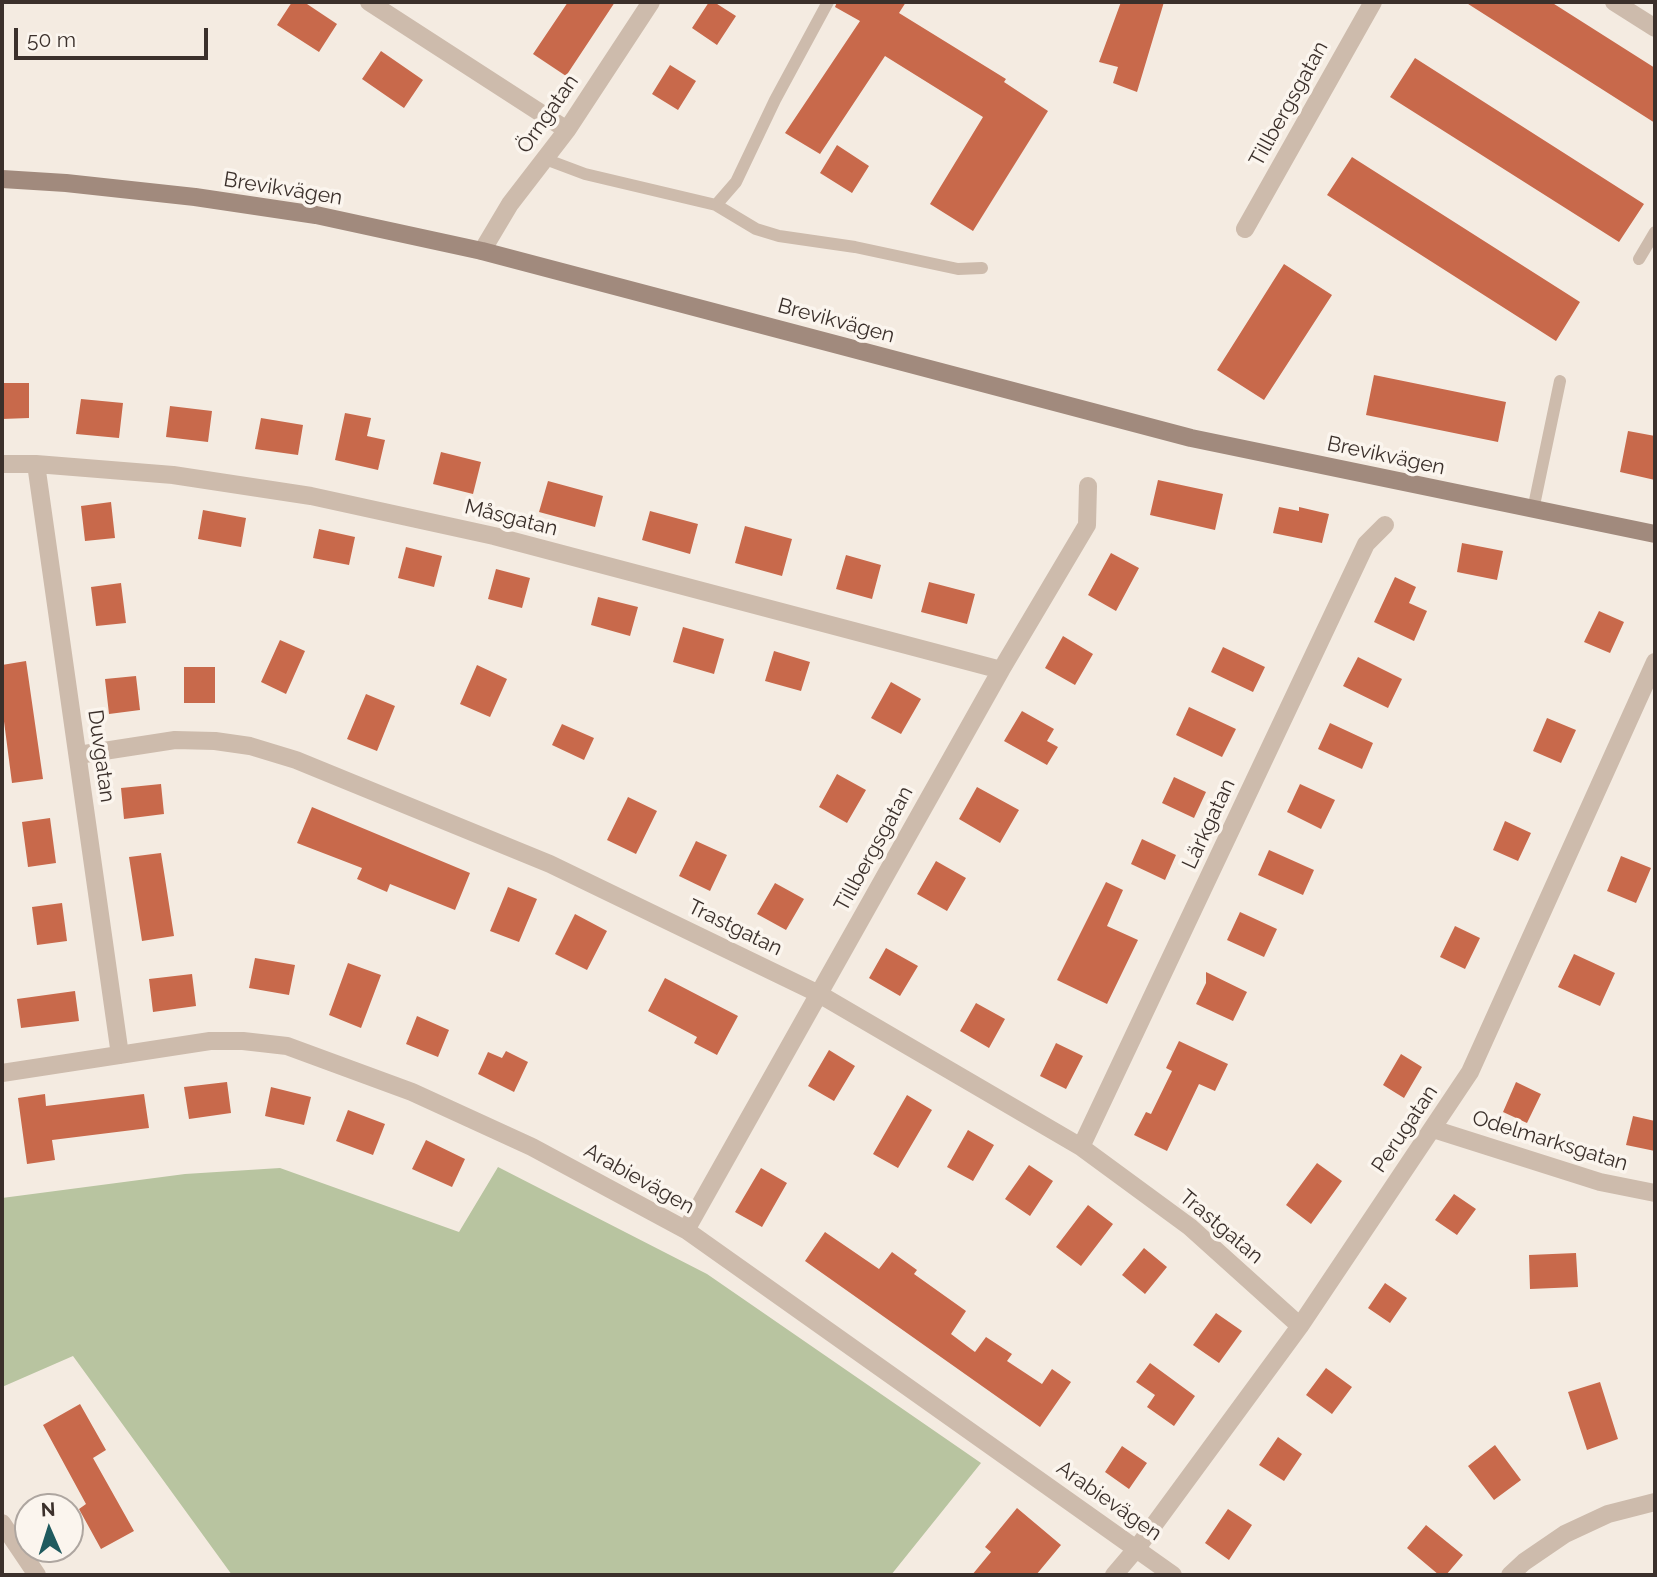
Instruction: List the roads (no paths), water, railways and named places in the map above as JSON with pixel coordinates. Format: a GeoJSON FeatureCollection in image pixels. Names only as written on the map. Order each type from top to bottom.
{"type":"FeatureCollection","features":[{"type":"Feature","properties":{"kind":"street"},"geometry":{"type":"LineString","coordinates":[[369,2],[567,130]]}},
{"type":"Feature","properties":{"kind":"street","name":"Örngatan"},"geometry":{"type":"LineString","coordinates":[[482,251],[510,204],[567,130],[652,2]]}},
{"type":"Feature","properties":{"kind":"street","name":"Tillbergsgatan"},"geometry":{"type":"LineString","coordinates":[[1245,229],[1373,2]]}},
{"type":"Feature","properties":{"kind":"street"},"geometry":{"type":"LineString","coordinates":[[1614,2],[1655,28]]}},
{"type":"Feature","properties":{"kind":"street","name":"Brevikvägen"},"geometry":{"type":"LineString","coordinates":[[2,179],[169,194],[302,213],[482,251],[1191,438],[1655,534]]}},
{"type":"Feature","properties":{"kind":"street","name":"Måsgatan"},"geometry":{"type":"LineString","coordinates":[[2,464],[37,464],[173,475],[324,499],[494,537],[1001,670]]}},
{"type":"Feature","properties":{"kind":"street","name":"Duvgatan"},"geometry":{"type":"LineString","coordinates":[[37,464],[120,1055]]}},
{"type":"Feature","properties":{"kind":"street","name":"Tillbergsgatan"},"geometry":{"type":"LineString","coordinates":[[686,1230],[1001,670],[1087,525],[1088,486]]}},
{"type":"Feature","properties":{"kind":"street","name":"Lärkgatan"},"geometry":{"type":"LineString","coordinates":[[1081,1147],[1366,544],[1385,525]]}},
{"type":"Feature","properties":{"kind":"street","name":"Perugatan"},"geometry":{"type":"LineString","coordinates":[[1114,1575],[1137,1548],[1300,1326],[1470,1072],[1655,662]]}},
{"type":"Feature","properties":{"kind":"street","name":"Trastgatan"},"geometry":{"type":"LineString","coordinates":[[78,755],[175,740],[215,741],[250,746],[296,760],[550,864],[819,994],[1081,1147],[1190,1227],[1300,1326]]}},
{"type":"Feature","properties":{"kind":"street","name":"Arabievägen"},"geometry":{"type":"LineString","coordinates":[[2,1073],[210,1041],[243,1041],[287,1046],[412,1092],[532,1147],[686,1230],[1173,1575]]}},
{"type":"Feature","properties":{"kind":"street","name":"Odelmarksgatan"},"geometry":{"type":"LineString","coordinates":[[1433,1129],[1600,1182],[1655,1193]]}},
{"type":"Feature","properties":{"kind":"street"},"geometry":{"type":"LineString","coordinates":[[1510,1575],[1565,1534],[1608,1514],[1655,1502]]}},
{"type":"Feature","properties":{"kind":"street"},"geometry":{"type":"LineString","coordinates":[[2,1523],[37,1575]]}},
{"type":"Feature","properties":{"kind":"lane"},"geometry":{"type":"LineString","coordinates":[[716,205],[736,182],[775,100],[828,2]]}},
{"type":"Feature","properties":{"kind":"lane"},"geometry":{"type":"LineString","coordinates":[[545,159],[584,174],[716,205],[756,229],[779,236],[855,247],[958,269],[982,268]]}},
{"type":"Feature","properties":{"kind":"lane"},"geometry":{"type":"LineString","coordinates":[[1639,259],[1655,232]]}},
{"type":"Feature","properties":{"kind":"lane"},"geometry":{"type":"LineString","coordinates":[[1533,510],[1560,381]]}}]}
